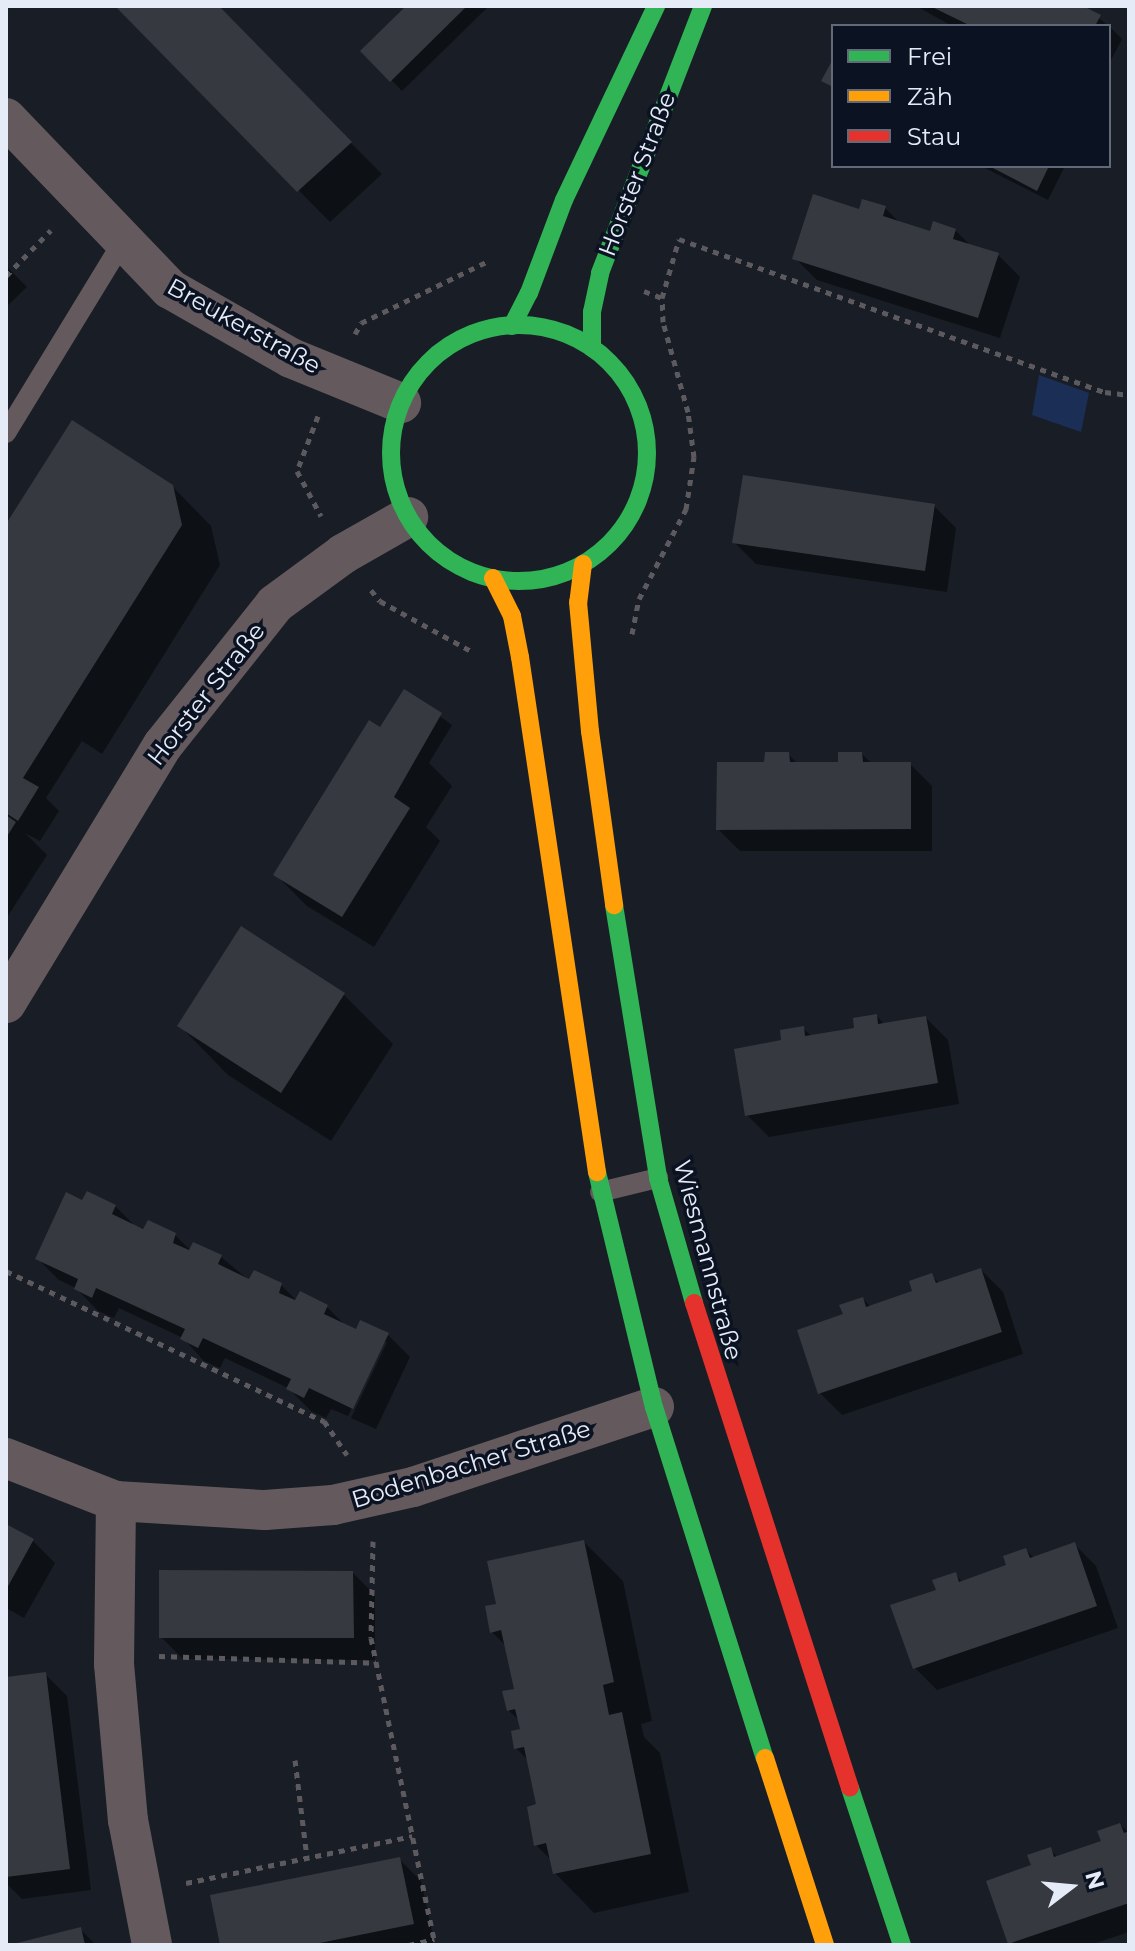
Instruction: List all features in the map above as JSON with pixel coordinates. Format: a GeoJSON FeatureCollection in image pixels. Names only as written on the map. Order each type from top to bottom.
{"type":"FeatureCollection","features":[{"type":"Feature","properties":{"kind":"main road","name":"Horster Straße"},"geometry":{"type":"LineString","coordinates":[[512,326],[564,200],[656,6]]}},
{"type":"Feature","properties":{"kind":"main road","name":"Horster Straße"},"geometry":{"type":"LineString","coordinates":[[592,348],[592,312],[600,273],[703,6]]}},
{"type":"Feature","properties":{"kind":"main road"},"geometry":{"type":"LineString","coordinates":[[512,326],[561,331],[592,348],[625,379],[643,416],[648,456],[641,496],[622,532],[593,560],[556,577],[516,582],[476,575],[441,556],[408,517],[396,490],[390,450],[401,403],[417,375],[445,347],[482,330],[512,326]]}},
{"type":"Feature","properties":{"kind":"main road","name":"Wiesmannstraße"},"geometry":{"type":"LineString","coordinates":[[583,564],[578,602],[609,876],[658,1178],[715,1376],[902,1945]]}},
{"type":"Feature","properties":{"kind":"main road"},"geometry":{"type":"LineString","coordinates":[[493,578],[512,616],[520,657],[600,1192],[654,1407],[825,1945]]}},
{"type":"Feature","properties":{"kind":"street","name":"Breukerstraße"},"geometry":{"type":"LineString","coordinates":[[6,118],[170,289],[291,358],[401,403]]}},
{"type":"Feature","properties":{"kind":"street","name":"Horster Straße"},"geometry":{"type":"LineString","coordinates":[[6,1003],[163,745],[275,604],[343,554],[408,517]]}},
{"type":"Feature","properties":{"kind":"street","name":"Bodenbacher Straße"},"geometry":{"type":"LineString","coordinates":[[6,1458],[116,1501],[265,1510],[333,1505],[413,1487],[654,1407]]}},
{"type":"Feature","properties":{"kind":"street"},"geometry":{"type":"LineString","coordinates":[[116,1501],[114,1655],[128,1820],[152,1945]]}},
{"type":"Feature","properties":{"kind":"lane"},"geometry":{"type":"LineString","coordinates":[[6,433],[123,241]]}},
{"type":"Feature","properties":{"kind":"lane"},"geometry":{"type":"LineString","coordinates":[[600,1192],[658,1178]]}},
{"type":"Feature","properties":{"kind":"path"},"geometry":{"type":"LineString","coordinates":[[6,276],[83,198]]}},
{"type":"Feature","properties":{"kind":"path"},"geometry":{"type":"LineString","coordinates":[[520,657],[480,656],[380,601],[343,554],[297,471],[333,375],[361,323],[496,258],[509,237],[545,251]]}},
{"type":"Feature","properties":{"kind":"path"},"geometry":{"type":"LineString","coordinates":[[582,645],[631,638],[639,599],[686,509],[694,457],[688,412],[663,322],[662,298],[679,239],[1105,392],[1129,395]]}},
{"type":"Feature","properties":{"kind":"path"},"geometry":{"type":"LineString","coordinates":[[600,273],[662,298]]}},
{"type":"Feature","properties":{"kind":"path"},"geometry":{"type":"LineString","coordinates":[[114,1655],[376,1663]]}},
{"type":"Feature","properties":{"kind":"path"},"geometry":{"type":"LineString","coordinates":[[295,1760],[307,1858]]}},
{"type":"Feature","properties":{"kind":"path"},"geometry":{"type":"LineString","coordinates":[[141,1892],[412,1836]]}},
{"type":"Feature","properties":{"kind":"path"},"geometry":{"type":"LineString","coordinates":[[409,1945],[434,1939]]}},
{"type":"Feature","properties":{"kind":"shaded area"},"geometry":{"type":"Polygon","coordinates":[[[1039,375],[1089,393],[1081,432],[1032,415],[1039,375]]]}},
{"type":"Feature","properties":{"kind":"building"},"geometry":{"type":"Polygon","coordinates":[[[115,6],[219,6],[352,142],[297,192],[115,6]]]}},
{"type":"Feature","properties":{"kind":"building"},"geometry":{"type":"Polygon","coordinates":[[[406,6],[467,6],[390,82],[360,51],[406,6]]]}},
{"type":"Feature","properties":{"kind":"building"},"geometry":{"type":"Polygon","coordinates":[[[930,6],[1083,6],[1101,15],[1096,24],[967,24],[930,6]]]}},
{"type":"Feature","properties":{"kind":"building"},"geometry":{"type":"Polygon","coordinates":[[[831,63],[831,86],[821,81],[831,63]]]}},
{"type":"Feature","properties":{"kind":"building"},"geometry":{"type":"Polygon","coordinates":[[[993,168],[1048,168],[1037,191],[993,168]]]}},
{"type":"Feature","properties":{"kind":"building"},"geometry":{"type":"Polygon","coordinates":[[[813,194],[859,209],[862,199],[886,206],[883,216],[930,231],[933,221],[956,229],[953,239],[999,253],[978,318],[792,259],[813,194]]]}},
{"type":"Feature","properties":{"kind":"building"},"geometry":{"type":"Polygon","coordinates":[[[72,420],[173,485],[182,525],[23,778],[39,787],[18,821],[6,813],[6,524],[72,420]]]}},
{"type":"Feature","properties":{"kind":"building"},"geometry":{"type":"Polygon","coordinates":[[[743,475],[935,504],[925,571],[732,543],[743,475]]]}},
{"type":"Feature","properties":{"kind":"building"},"geometry":{"type":"Polygon","coordinates":[[[404,689],[442,713],[394,797],[410,808],[342,917],[273,875],[369,720],[380,727],[404,689]]]}},
{"type":"Feature","properties":{"kind":"building"},"geometry":{"type":"Polygon","coordinates":[[[765,752],[789,752],[790,762],[838,762],[838,752],[862,752],[863,762],[911,762],[911,829],[716,830],[717,762],[764,762],[765,752]]]}},
{"type":"Feature","properties":{"kind":"building"},"geometry":{"type":"Polygon","coordinates":[[[6,815],[16,822],[6,838],[6,815]]]}},
{"type":"Feature","properties":{"kind":"building"},"geometry":{"type":"Polygon","coordinates":[[[241,926],[345,993],[281,1093],[177,1026],[241,926]]]}},
{"type":"Feature","properties":{"kind":"building"},"geometry":{"type":"Polygon","coordinates":[[[877,1014],[878,1024],[926,1016],[938,1083],[745,1116],[734,1049],[781,1040],[780,1030],[804,1026],[805,1036],[854,1028],[853,1018],[877,1014]]]}},
{"type":"Feature","properties":{"kind":"building"},"geometry":{"type":"Polygon","coordinates":[[[87,1191],[116,1205],[112,1214],[143,1229],[148,1220],[176,1233],[173,1243],[189,1250],[193,1242],[222,1255],[218,1264],[249,1279],[254,1270],[282,1283],[279,1293],[295,1300],[300,1291],[328,1305],[324,1314],[356,1329],[360,1320],[389,1333],[353,1409],[309,1388],[304,1398],[286,1389],[291,1379],[203,1338],[198,1348],[180,1339],[185,1329],[96,1288],[92,1298],[74,1289],[78,1279],[35,1259],[66,1192],[82,1200],[87,1191]]]}},
{"type":"Feature","properties":{"kind":"building"},"geometry":{"type":"Polygon","coordinates":[[[981,1268],[1002,1332],[818,1394],[797,1330],[843,1314],[839,1305],[863,1297],[866,1307],[912,1291],[909,1281],[932,1273],[936,1283],[981,1268]]]}},
{"type":"Feature","properties":{"kind":"building"},"geometry":{"type":"Polygon","coordinates":[[[6,1524],[34,1539],[6,1590],[6,1524]]]}},
{"type":"Feature","properties":{"kind":"building"},"geometry":{"type":"Polygon","coordinates":[[[584,1540],[614,1682],[603,1685],[609,1715],[622,1712],[651,1854],[553,1874],[546,1843],[534,1846],[527,1807],[536,1804],[524,1747],[514,1749],[511,1731],[520,1729],[515,1709],[507,1711],[502,1691],[514,1689],[501,1630],[490,1633],[485,1606],[496,1604],[487,1561],[584,1540]]]}},
{"type":"Feature","properties":{"kind":"building"},"geometry":{"type":"Polygon","coordinates":[[[1075,1542],[1097,1606],[913,1669],[890,1605],[936,1590],[932,1580],[956,1572],[959,1582],[1006,1565],[1003,1556],[1026,1548],[1030,1558],[1075,1542]]]}},
{"type":"Feature","properties":{"kind":"building"},"geometry":{"type":"Polygon","coordinates":[[[159,1570],[353,1571],[354,1638],[159,1638],[159,1570]]]}},
{"type":"Feature","properties":{"kind":"building"},"geometry":{"type":"Polygon","coordinates":[[[46,1672],[70,1869],[6,1877],[6,1677],[46,1672]]]}},
{"type":"Feature","properties":{"kind":"building"},"geometry":{"type":"Polygon","coordinates":[[[1120,1823],[1124,1833],[1129,1831],[1129,1903],[1008,1944],[986,1881],[1031,1865],[1027,1855],[1051,1847],[1054,1857],[1101,1841],[1097,1831],[1120,1823]]]}},
{"type":"Feature","properties":{"kind":"building"},"geometry":{"type":"Polygon","coordinates":[[[400,1857],[414,1924],[310,1945],[220,1945],[210,1895],[400,1857]]]}},
{"type":"Feature","properties":{"kind":"building"},"geometry":{"type":"Polygon","coordinates":[[[81,1927],[85,1945],[13,1944],[81,1927]]]}},
{"type":"Feature","properties":{"kind":"traffic: fast"},"geometry":{"type":"LineString","coordinates":[[512,326],[529,293],[564,200],[656,6]]}},
{"type":"Feature","properties":{"kind":"traffic: fast"},"geometry":{"type":"LineString","coordinates":[[592,348],[592,312],[600,273],[703,6]]}},
{"type":"Feature","properties":{"kind":"traffic: fast"},"geometry":{"type":"LineString","coordinates":[[519,325],[556,330],[579,340],[610,362],[632,393],[642,416],[647,453],[642,490],[632,513],[610,544],[579,566],[556,576],[519,581],[482,576],[459,566],[428,544],[406,513],[396,490],[391,453],[396,416],[406,393],[428,362],[459,340],[482,330],[519,325]]}},
{"type":"Feature","properties":{"kind":"traffic: fast"},"geometry":{"type":"LineString","coordinates":[[614,905],[658,1178],[694,1303]]}},
{"type":"Feature","properties":{"kind":"traffic: fast"},"geometry":{"type":"LineString","coordinates":[[597,1172],[654,1407],[765,1758]]}},
{"type":"Feature","properties":{"kind":"traffic: fast"},"geometry":{"type":"LineString","coordinates":[[850,1788],[902,1945]]}},
{"type":"Feature","properties":{"kind":"traffic: slow"},"geometry":{"type":"LineString","coordinates":[[583,564],[578,602],[590,731],[614,905]]}},
{"type":"Feature","properties":{"kind":"traffic: slow"},"geometry":{"type":"LineString","coordinates":[[493,578],[512,616],[520,657],[597,1172]]}},
{"type":"Feature","properties":{"kind":"traffic: slow"},"geometry":{"type":"LineString","coordinates":[[765,1758],[825,1945]]}},
{"type":"Feature","properties":{"kind":"traffic: jam"},"geometry":{"type":"LineString","coordinates":[[694,1303],[850,1788]]}}]}
